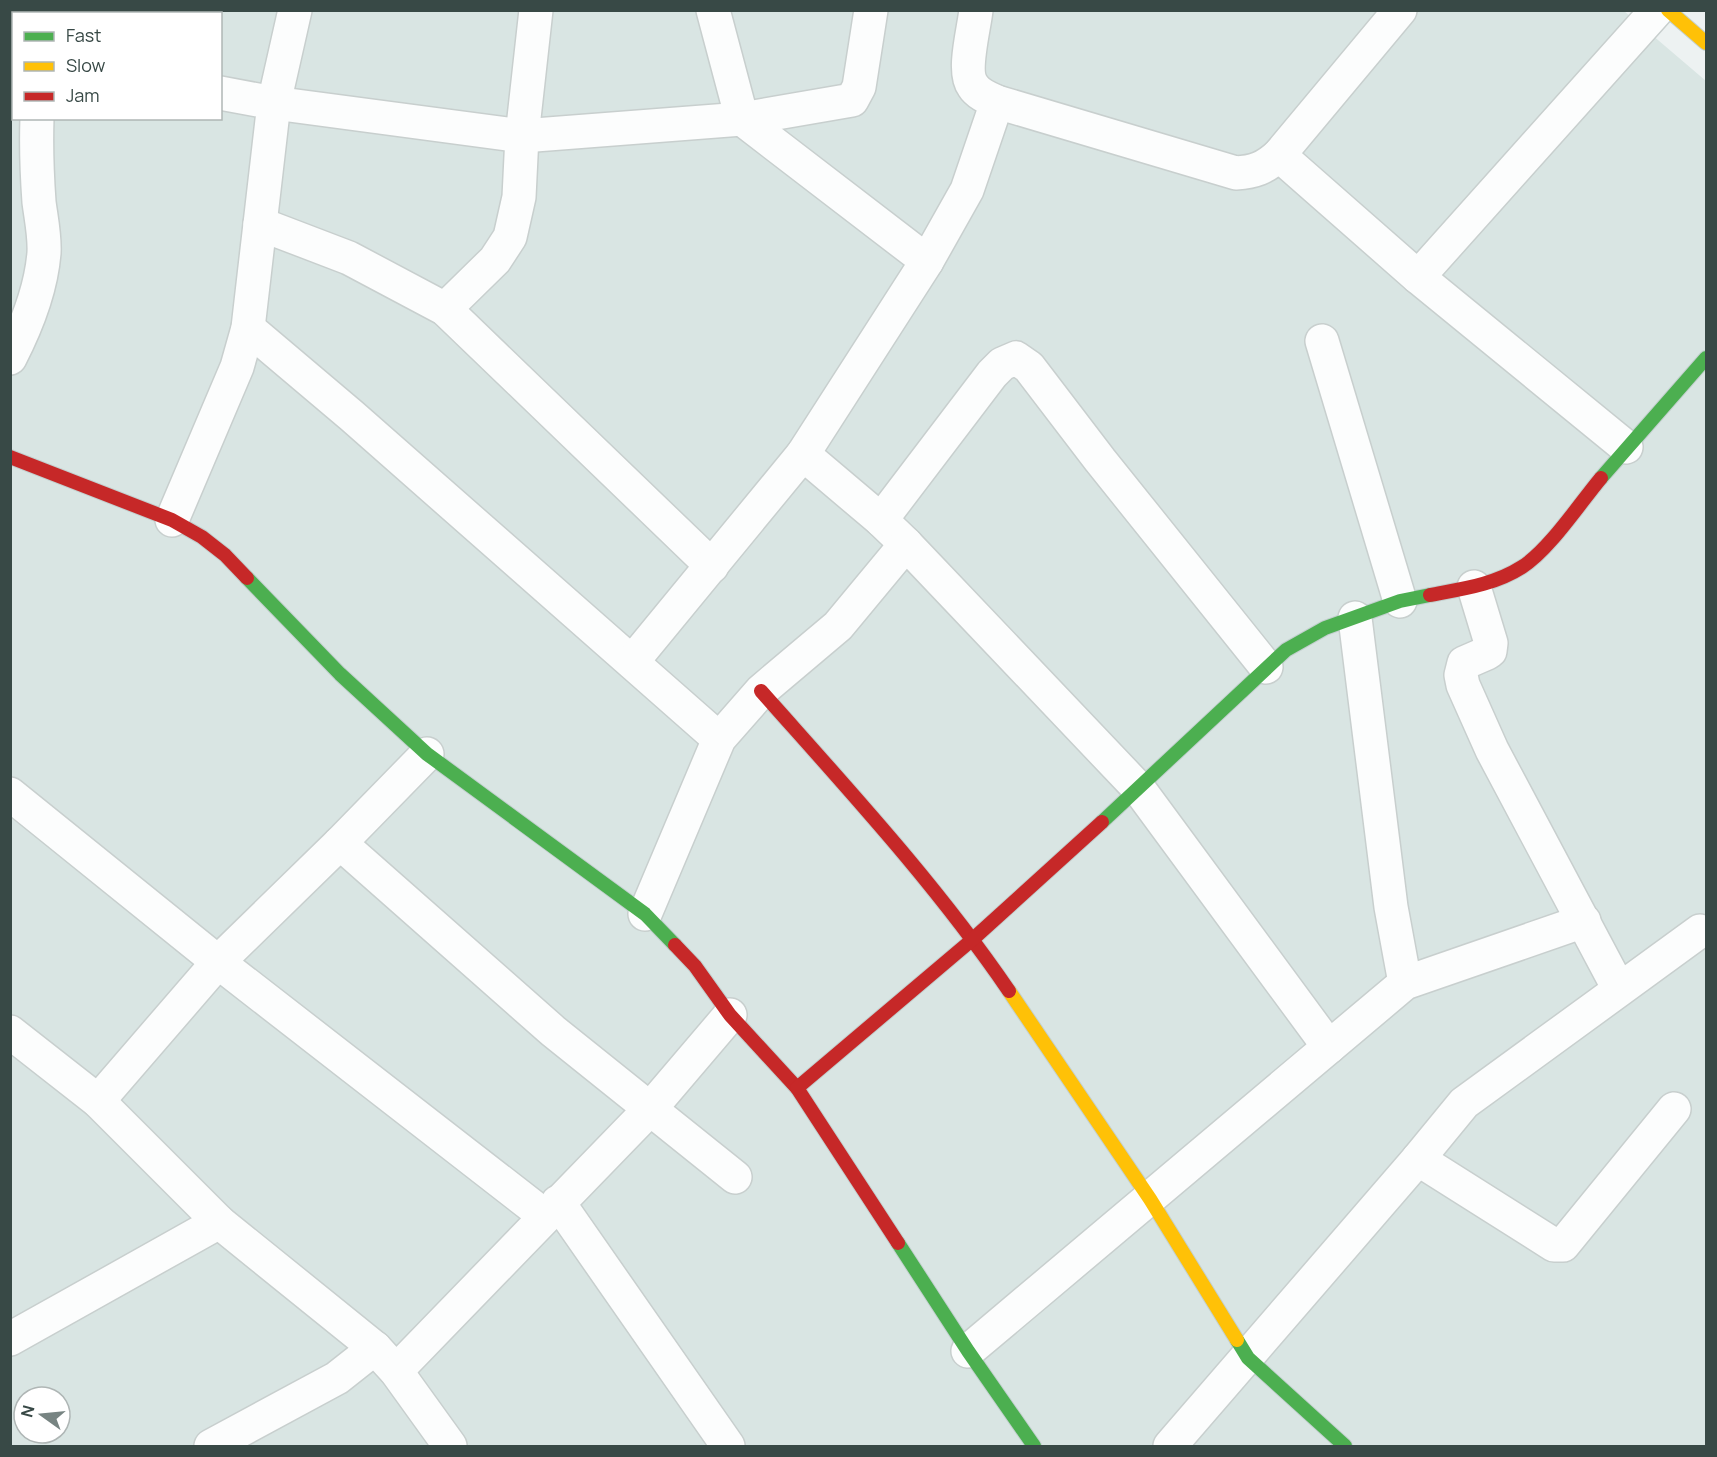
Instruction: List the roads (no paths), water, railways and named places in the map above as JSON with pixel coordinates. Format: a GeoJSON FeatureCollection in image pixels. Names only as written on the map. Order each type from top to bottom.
{"type":"FeatureCollection","features":[{"type":"Feature","properties":{"kind":"street"},"geometry":{"type":"LineString","coordinates":[[172,520],[237,367],[248,328],[274,103],[295,10]]}},
{"type":"Feature","properties":{"kind":"street"},"geometry":{"type":"LineString","coordinates":[[445,309],[495,260],[510,237],[519,197],[522,136],[536,10]]}},
{"type":"Feature","properties":{"kind":"street"},"geometry":{"type":"LineString","coordinates":[[713,10],[742,119],[927,261]]}},
{"type":"Feature","properties":{"kind":"street"},"geometry":{"type":"LineString","coordinates":[[222,93],[274,103],[522,136],[742,119],[852,100],[859,87],[871,10]]}},
{"type":"Feature","properties":{"kind":"street"},"geometry":{"type":"LineString","coordinates":[[976,10],[968,72],[971,85],[979,93],[997,102],[1236,173],[1254,172],[1268,165],[1279,155],[1400,10]]}},
{"type":"Feature","properties":{"kind":"street"},"geometry":{"type":"LineString","coordinates":[[1418,277],[1657,10]]}},
{"type":"Feature","properties":{"kind":"street"},"geometry":{"type":"LineString","coordinates":[[1668,10],[1707,43]]}},
{"type":"Feature","properties":{"kind":"street"},"geometry":{"type":"LineString","coordinates":[[632,662],[803,454],[927,261],[967,190],[997,102]]}},
{"type":"Feature","properties":{"kind":"street"},"geometry":{"type":"LineString","coordinates":[[10,358],[30,317],[38,288],[44,249],[39,198],[37,120]]}},
{"type":"Feature","properties":{"kind":"street"},"geometry":{"type":"LineString","coordinates":[[1279,155],[1418,277],[1626,447]]}},
{"type":"Feature","properties":{"kind":"street"},"geometry":{"type":"LineString","coordinates":[[260,224],[349,258],[445,309],[712,566]]}},
{"type":"Feature","properties":{"kind":"street"},"geometry":{"type":"LineString","coordinates":[[248,328],[352,416],[719,739]]}},
{"type":"Feature","properties":{"kind":"street"},"geometry":{"type":"LineString","coordinates":[[1322,341],[1400,601]]}},
{"type":"Feature","properties":{"kind":"street"},"geometry":{"type":"LineString","coordinates":[[881,520],[992,374],[1002,364],[1016,358],[1029,367],[1100,460],[1266,667]]}},
{"type":"Feature","properties":{"kind":"street"},"geometry":{"type":"LineString","coordinates":[[797,1088],[973,939],[1139,789],[1286,650],[1308,636],[1400,601],[1474,587],[1503,577],[1538,555],[1626,447],[1707,358]]}},
{"type":"Feature","properties":{"kind":"street"},"geometry":{"type":"LineString","coordinates":[[803,454],[906,543],[1139,789],[1329,1047]]}},
{"type":"Feature","properties":{"kind":"street"},"geometry":{"type":"LineString","coordinates":[[10,457],[172,520],[202,537],[225,555],[340,674],[427,754],[645,914],[695,966],[730,1015],[797,1088],[968,1351],[1034,1446]]}},
{"type":"Feature","properties":{"kind":"street"},"geometry":{"type":"LineString","coordinates":[[645,914],[719,739],[760,691],[838,626],[906,543]]}},
{"type":"Feature","properties":{"kind":"street"},"geometry":{"type":"LineString","coordinates":[[1474,587],[1491,644],[1490,651],[1464,663],[1461,669],[1463,685],[1492,750],[1619,989]]}},
{"type":"Feature","properties":{"kind":"street"},"geometry":{"type":"LineString","coordinates":[[1354,618],[1391,907],[1406,983]]}},
{"type":"Feature","properties":{"kind":"street"},"geometry":{"type":"LineString","coordinates":[[760,691],[865,809],[973,939],[1150,1199],[1248,1358],[1345,1446]]}},
{"type":"Feature","properties":{"kind":"street"},"geometry":{"type":"LineString","coordinates":[[98,1101],[218,962],[427,754]]}},
{"type":"Feature","properties":{"kind":"street"},"geometry":{"type":"LineString","coordinates":[[10,794],[218,962],[551,1209],[728,1446]]}},
{"type":"Feature","properties":{"kind":"street"},"geometry":{"type":"LineString","coordinates":[[340,843],[553,1031],[735,1177]]}},
{"type":"Feature","properties":{"kind":"street"},"geometry":{"type":"LineString","coordinates":[[968,1351],[1406,983],[1584,921]]}},
{"type":"Feature","properties":{"kind":"street"},"geometry":{"type":"LineString","coordinates":[[1170,1446],[1248,1358],[1464,1102],[1700,931]]}},
{"type":"Feature","properties":{"kind":"street"},"geometry":{"type":"LineString","coordinates":[[212,1446],[337,1378],[386,1360],[551,1209],[650,1109],[730,1015]]}},
{"type":"Feature","properties":{"kind":"street"},"geometry":{"type":"LineString","coordinates":[[10,1032],[98,1101],[219,1222],[386,1360],[450,1446]]}},
{"type":"Feature","properties":{"kind":"street"},"geometry":{"type":"LineString","coordinates":[[1418,1159],[1559,1247],[1674,1109]]}},
{"type":"Feature","properties":{"kind":"street"},"geometry":{"type":"LineString","coordinates":[[10,1339],[219,1222]]}}]}
